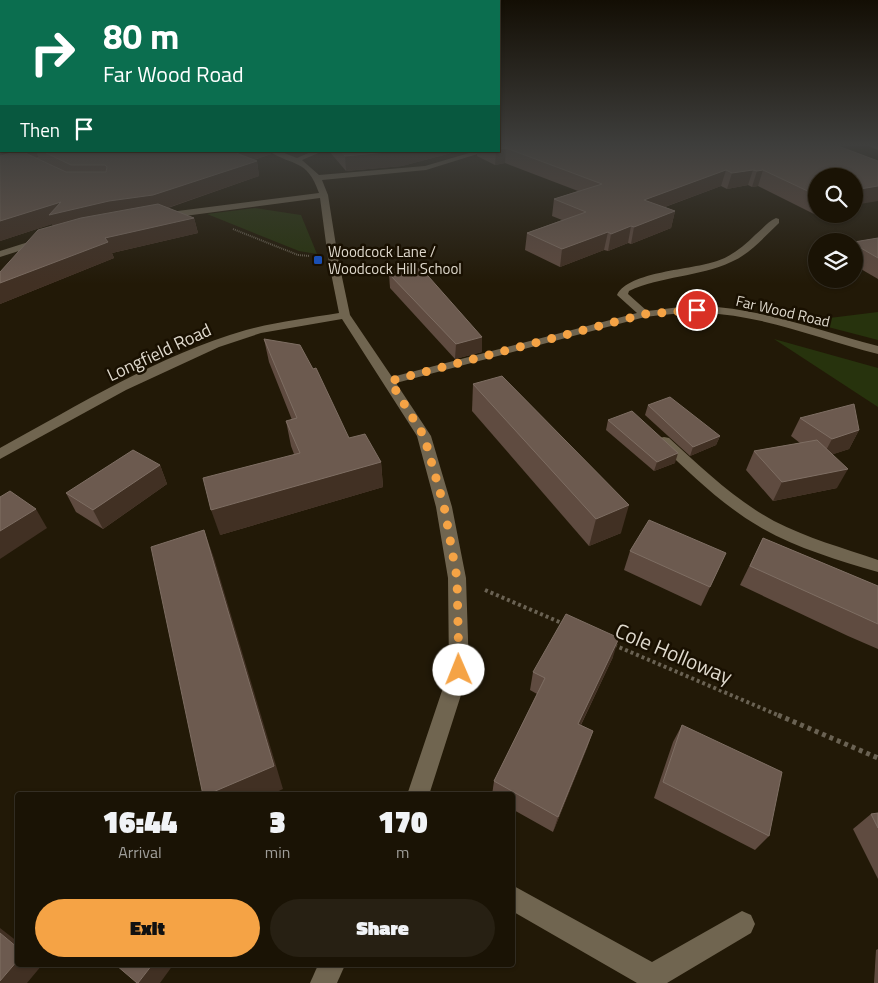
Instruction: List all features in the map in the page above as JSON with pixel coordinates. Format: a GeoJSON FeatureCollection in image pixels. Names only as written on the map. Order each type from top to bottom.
{"type":"FeatureCollection","features":[{"type":"Feature","properties":{"kind":"street"},"geometry":{"type":"LineString","coordinates":[[322,192],[333,258],[345,315],[390,381],[424,436],[444,506],[457,578],[459,670],[419,792]]}},
{"type":"Feature","properties":{"kind":"street"},"geometry":{"type":"LineString","coordinates":[[151,217],[324,196]]}},
{"type":"Feature","properties":{"kind":"street"},"geometry":{"type":"LineString","coordinates":[[645,314],[622,295],[625,288],[638,282],[723,262],[737,254],[776,221]]}},
{"type":"Feature","properties":{"kind":"street"},"geometry":{"type":"LineString","coordinates":[[0,254],[50,239]]}},
{"type":"Feature","properties":{"kind":"street","name":"Far Wood Road"},"geometry":{"type":"LineString","coordinates":[[390,381],[645,314],[684,310],[710,310],[771,322],[878,350]]}},
{"type":"Feature","properties":{"kind":"street","name":"Longfield Road"},"geometry":{"type":"LineString","coordinates":[[0,454],[150,373],[196,352],[250,333],[345,315]]}},
{"type":"Feature","properties":{"kind":"street"},"geometry":{"type":"LineString","coordinates":[[650,429],[719,490],[768,524],[821,546],[878,566]]}},
{"type":"Feature","properties":{"kind":"street"},"geometry":{"type":"LineString","coordinates":[[515,899],[651,980],[742,924]]}},
{"type":"Feature","properties":{"kind":"street"},"geometry":{"type":"LineString","coordinates":[[322,983],[331,967]]}},
{"type":"Feature","properties":{"kind":"path"},"geometry":{"type":"LineString","coordinates":[[233,229],[298,254],[333,258]]}},
{"type":"Feature","properties":{"kind":"path"},"geometry":{"type":"LineString","coordinates":[[457,578],[567,625]]}},
{"type":"Feature","properties":{"kind":"path","name":"Cole Holloway"},"geometry":{"type":"LineString","coordinates":[[612,645],[878,758]]}},
{"type":"Feature","properties":{"kind":"green space"},"geometry":{"type":"Polygon","coordinates":[[[255,208],[301,215],[317,254],[299,251],[207,214],[255,208]]]}},
{"type":"Feature","properties":{"kind":"green space"},"geometry":{"type":"Polygon","coordinates":[[[878,312],[878,340],[805,321],[878,312]]]}},
{"type":"Feature","properties":{"kind":"green space"},"geometry":{"type":"Polygon","coordinates":[[[774,339],[878,368],[878,407],[774,339]]]}},
{"type":"Feature","properties":{"kind":"building"},"geometry":{"type":"Polygon","coordinates":[[[0,192],[163,192],[109,201],[49,215],[61,202],[0,221],[0,192]]]}},
{"type":"Feature","properties":{"kind":"building"},"geometry":{"type":"Polygon","coordinates":[[[577,192],[666,192],[644,200],[675,211],[634,227],[631,226],[611,234],[608,232],[562,249],[527,233],[586,212],[554,199],[577,192]]]}},
{"type":"Feature","properties":{"kind":"building"},"geometry":{"type":"Polygon","coordinates":[[[158,204],[194,218],[105,238],[108,242],[0,283],[0,272],[38,230],[81,218],[158,204]]]}},
{"type":"Feature","properties":{"kind":"building"},"geometry":{"type":"Polygon","coordinates":[[[878,238],[878,258],[863,249],[863,240],[878,238]]]}},
{"type":"Feature","properties":{"kind":"building"},"geometry":{"type":"Polygon","coordinates":[[[421,268],[482,337],[456,344],[389,274],[421,268]]]}},
{"type":"Feature","properties":{"kind":"building"},"geometry":{"type":"Polygon","coordinates":[[[264,339],[300,345],[313,369],[316,368],[349,438],[365,434],[381,462],[211,510],[203,478],[300,453],[286,421],[297,418],[264,339]]]}},
{"type":"Feature","properties":{"kind":"building"},"geometry":{"type":"Polygon","coordinates":[[[502,376],[629,505],[596,519],[473,384],[502,376]]]}},
{"type":"Feature","properties":{"kind":"building"},"geometry":{"type":"Polygon","coordinates":[[[670,397],[720,436],[693,447],[648,405],[670,397]]]}},
{"type":"Feature","properties":{"kind":"building"},"geometry":{"type":"Polygon","coordinates":[[[854,404],[859,430],[832,439],[800,418],[854,404]]]}},
{"type":"Feature","properties":{"kind":"building"},"geometry":{"type":"Polygon","coordinates":[[[632,411],[678,453],[657,462],[608,420],[632,411]]]}},
{"type":"Feature","properties":{"kind":"building"},"geometry":{"type":"Polygon","coordinates":[[[817,440],[848,469],[782,482],[754,451],[817,440]]]}},
{"type":"Feature","properties":{"kind":"building"},"geometry":{"type":"Polygon","coordinates":[[[133,450],[160,465],[93,510],[66,493],[133,450]]]}},
{"type":"Feature","properties":{"kind":"building"},"geometry":{"type":"Polygon","coordinates":[[[10,491],[36,509],[0,531],[0,497],[10,491]]]}},
{"type":"Feature","properties":{"kind":"building"},"geometry":{"type":"Polygon","coordinates":[[[649,520],[726,553],[710,587],[630,551],[649,520]]]}},
{"type":"Feature","properties":{"kind":"building"},"geometry":{"type":"Polygon","coordinates":[[[204,530],[274,766],[213,792],[202,792],[151,547],[204,530]]]}},
{"type":"Feature","properties":{"kind":"building"},"geometry":{"type":"Polygon","coordinates":[[[763,538],[878,586],[878,624],[750,566],[763,538]]]}},
{"type":"Feature","properties":{"kind":"building"},"geometry":{"type":"Polygon","coordinates":[[[566,614],[619,638],[578,724],[593,731],[558,817],[494,781],[545,678],[533,672],[566,614]]]}},
{"type":"Feature","properties":{"kind":"building"},"geometry":{"type":"Polygon","coordinates":[[[682,725],[782,772],[769,836],[663,782],[682,725]]]}},
{"type":"Feature","properties":{"kind":"building"},"geometry":{"type":"Polygon","coordinates":[[[878,813],[878,828],[871,814],[878,813]]]}},
{"type":"Feature","properties":{"kind":"building"},"geometry":{"type":"Polygon","coordinates":[[[0,933],[15,946],[15,964],[0,981],[0,933]]]}},
{"type":"Feature","properties":{"kind":"building"},"geometry":{"type":"Polygon","coordinates":[[[118,967],[150,967],[137,983],[118,967]]]}},
{"type":"Feature","properties":{"kind":"place","name":"Woodcock Lane / Woodcock Hill School"},"geometry":{"type":"Point","coordinates":[318,260]}},
{"type":"Feature","properties":{"kind":"route"},"geometry":{"type":"LineString","coordinates":[[459,670],[457,578],[444,506],[424,436],[390,381],[645,314],[697,310]]}}]}
